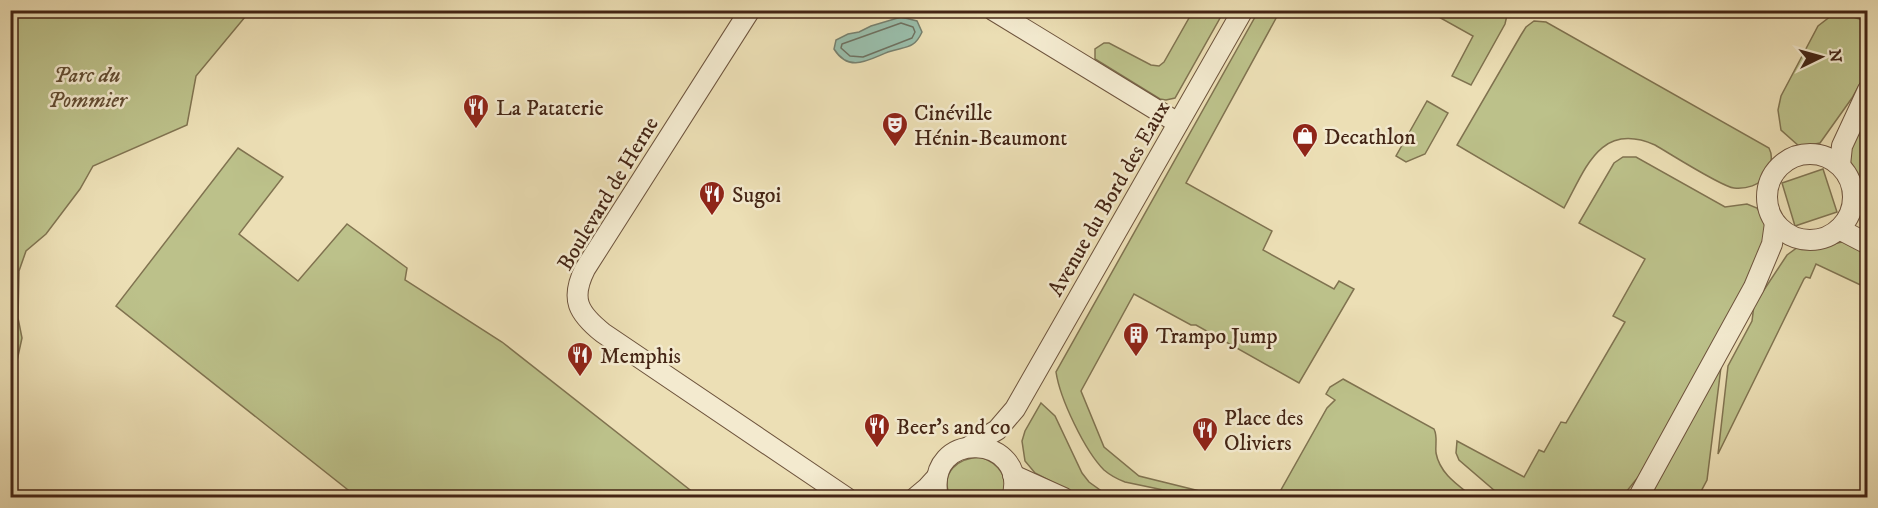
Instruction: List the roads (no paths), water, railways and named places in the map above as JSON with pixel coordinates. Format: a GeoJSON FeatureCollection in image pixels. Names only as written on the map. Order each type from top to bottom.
{"type":"FeatureCollection","features":[{"type":"Feature","properties":{"kind":"street","name":"Boulevard de Herne"},"geometry":{"type":"LineString","coordinates":[[750,10],[585,269],[579,282],[577,299],[585,316],[603,333],[847,498]]}},
{"type":"Feature","properties":{"kind":"street"},"geometry":{"type":"LineString","coordinates":[[993,10],[1178,123]]}},
{"type":"Feature","properties":{"kind":"street","name":"Avenue du Bord des Eaux"},"geometry":{"type":"LineString","coordinates":[[937,477],[949,456],[970,447],[997,430],[1015,409],[1243,10]]}},
{"type":"Feature","properties":{"kind":"street"},"geometry":{"type":"LineString","coordinates":[[1814,153],[1830,139],[1864,96]]}},
{"type":"Feature","properties":{"kind":"street"},"geometry":{"type":"LineString","coordinates":[[1840,165],[1842,146],[1864,96]]}},
{"type":"Feature","properties":{"kind":"street"},"geometry":{"type":"LineString","coordinates":[[1814,153],[1823,155],[1840,165],[1850,179],[1860,202],[1852,208],[1847,220],[1839,229],[1820,239],[1799,239],[1786,233],[1775,223],[1768,210],[1767,196],[1770,181],[1778,168],[1789,159],[1802,154],[1814,153]]}},
{"type":"Feature","properties":{"kind":"street"},"geometry":{"type":"LineString","coordinates":[[1639,498],[1647,478],[1754,287],[1772,244],[1775,223]]}},
{"type":"Feature","properties":{"kind":"street"},"geometry":{"type":"LineString","coordinates":[[1839,229],[1868,243]]}},
{"type":"Feature","properties":{"kind":"street"},"geometry":{"type":"LineString","coordinates":[[1754,287],[1784,250],[1799,239]]}},
{"type":"Feature","properties":{"kind":"street","name":"Avenue du Bord des Eaux"},"geometry":{"type":"LineString","coordinates":[[1012,498],[1014,491],[1010,469],[1009,434],[1015,409]]}},
{"type":"Feature","properties":{"kind":"street"},"geometry":{"type":"LineString","coordinates":[[970,447],[991,449],[1010,469],[1062,497]]}},
{"type":"Feature","properties":{"kind":"street"},"geometry":{"type":"LineString","coordinates":[[915,498],[937,477]]}},
{"type":"Feature","properties":{"kind":"street"},"geometry":{"type":"LineString","coordinates":[[937,477],[939,498]]}},
{"type":"Feature","properties":{"kind":"street"},"geometry":{"type":"LineString","coordinates":[[1630,498],[1647,478]]}},
{"type":"Feature","properties":{"kind":"street"},"geometry":{"type":"LineString","coordinates":[[1027,498],[1062,497]]}},
{"type":"Feature","properties":{"kind":"water"},"geometry":{"type":"Polygon","coordinates":[[[901,17],[917,21],[922,32],[912,45],[866,61],[852,63],[846,61],[834,49],[836,40],[848,34],[901,17]]]}},
{"type":"Feature","properties":{"kind":"place","name":"La Pataterie"},"geometry":{"type":"Point","coordinates":[476,130]}},
{"type":"Feature","properties":{"kind":"place","name":"Cinéville Hénin-Beaumont"},"geometry":{"type":"Point","coordinates":[895,148]}},
{"type":"Feature","properties":{"kind":"place","name":"Decathlon"},"geometry":{"type":"Point","coordinates":[1305,159]}},
{"type":"Feature","properties":{"kind":"place","name":"Sugoi"},"geometry":{"type":"Point","coordinates":[712,217]}},
{"type":"Feature","properties":{"kind":"place","name":"Trampo Jump"},"geometry":{"type":"Point","coordinates":[1136,358]}},
{"type":"Feature","properties":{"kind":"place","name":"Memphis"},"geometry":{"type":"Point","coordinates":[580,378]}},
{"type":"Feature","properties":{"kind":"place","name":"Beer's and co"},"geometry":{"type":"Point","coordinates":[877,449]}},
{"type":"Feature","properties":{"kind":"place","name":"Place des Oliviers"},"geometry":{"type":"Point","coordinates":[1205,453]}},
{"type":"Feature","properties":{"kind":"park label","name":"Parc du Pommier"},"geometry":{"type":"Point","coordinates":[87,86]}}]}
